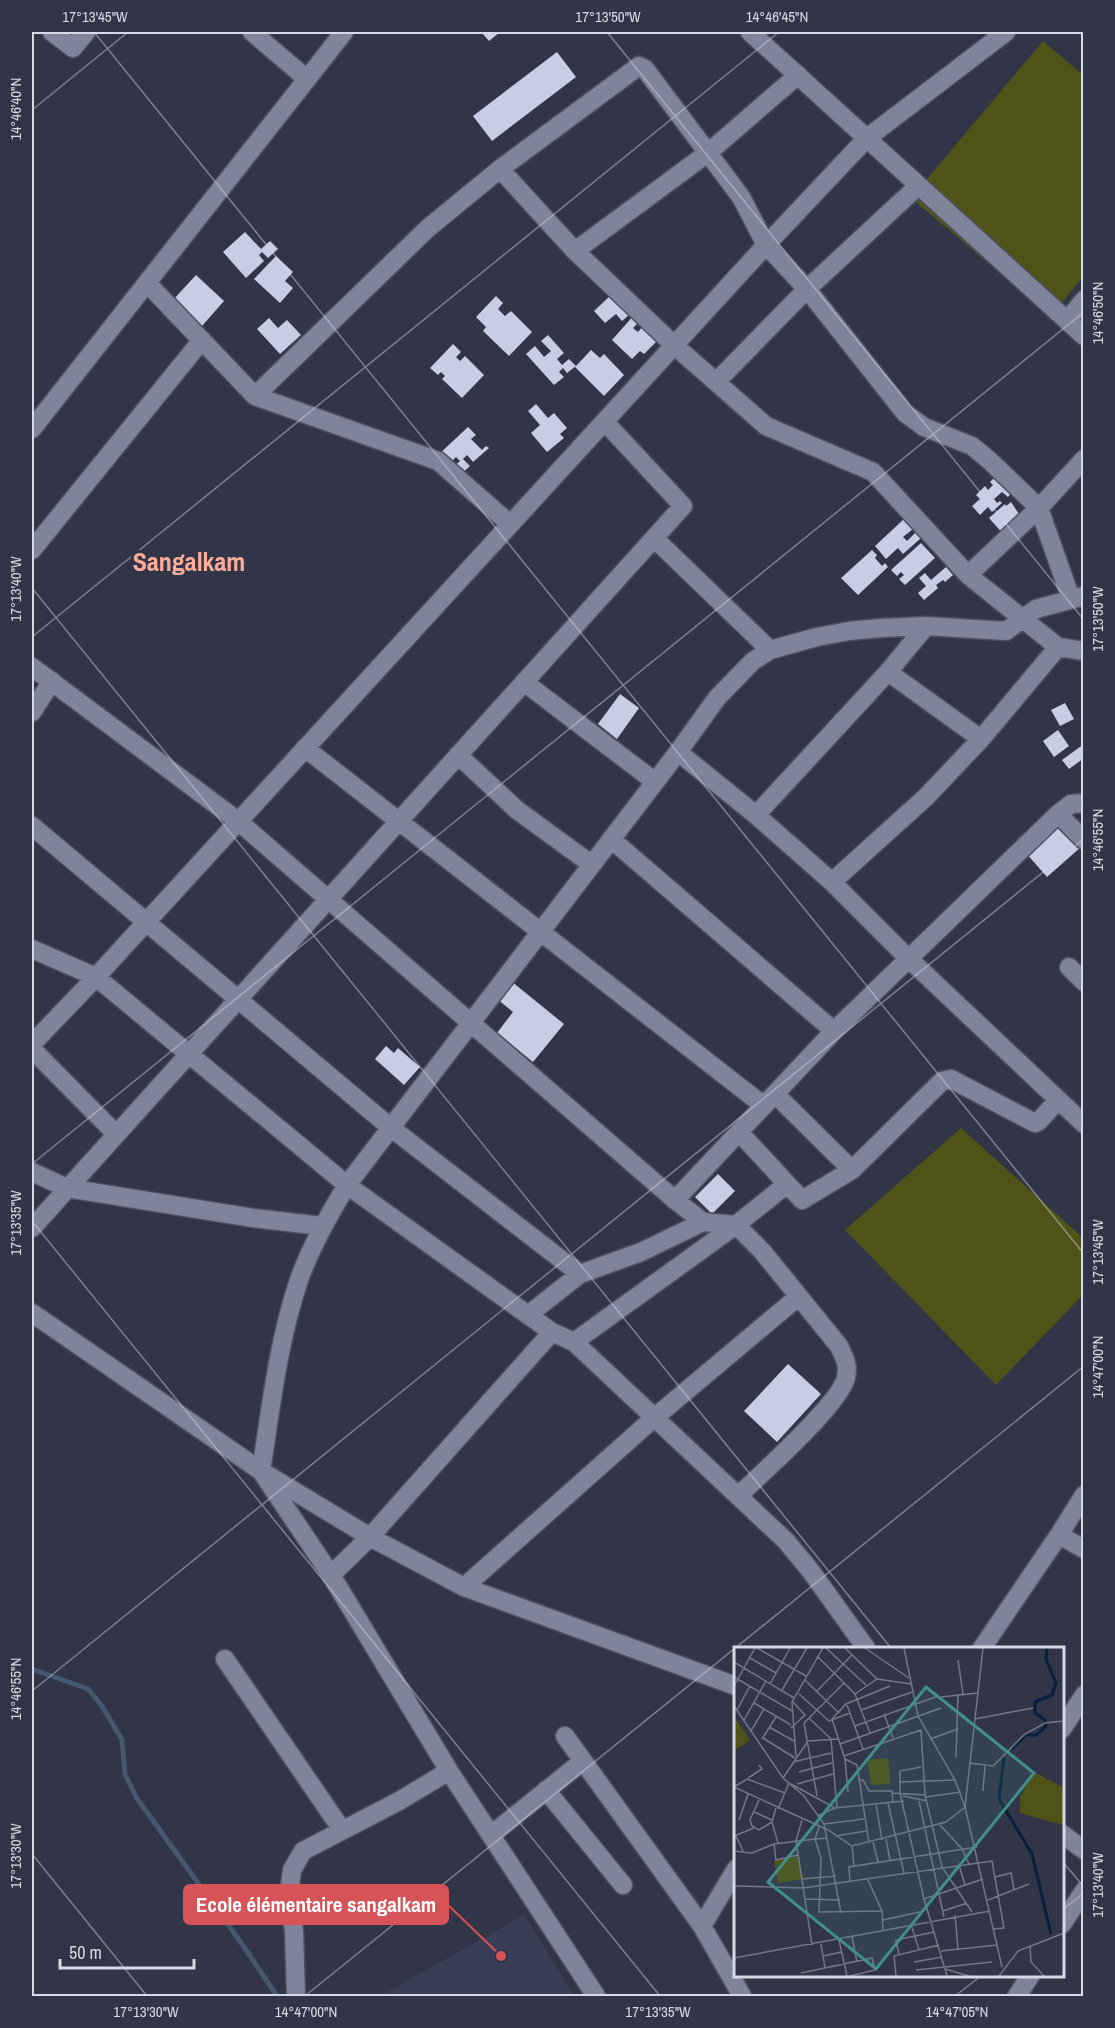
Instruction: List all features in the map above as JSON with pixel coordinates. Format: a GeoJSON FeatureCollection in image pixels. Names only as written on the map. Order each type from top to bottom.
{"type":"FeatureCollection","features":[{"type":"Feature","properties":{"kind":"street"},"geometry":{"type":"LineString","coordinates":[[52,32],[72,48],[86,32]]}},
{"type":"Feature","properties":{"kind":"street"},"geometry":{"type":"LineString","coordinates":[[252,32],[307,79]]}},
{"type":"Feature","properties":{"kind":"street"},"geometry":{"type":"LineString","coordinates":[[32,429],[344,32]]}},
{"type":"Feature","properties":{"kind":"street"},"geometry":{"type":"LineString","coordinates":[[750,32],[1083,336]]}},
{"type":"Feature","properties":{"kind":"street"},"geometry":{"type":"LineString","coordinates":[[32,1044],[867,138],[1006,32]]}},
{"type":"Feature","properties":{"kind":"street"},"geometry":{"type":"LineString","coordinates":[[255,396],[427,229],[500,169],[639,66],[645,69],[741,197],[766,245],[807,289],[905,413],[924,427],[972,446],[1039,508],[1077,598],[1036,609],[1006,630],[926,626],[849,631],[796,642],[770,651],[753,661],[717,698],[346,1185],[322,1227],[299,1280],[279,1352],[261,1471],[331,1575],[449,1771],[596,1996]]}},
{"type":"Feature","properties":{"kind":"street"},"geometry":{"type":"LineString","coordinates":[[575,251],[709,152],[798,75]]}},
{"type":"Feature","properties":{"kind":"street"},"geometry":{"type":"LineString","coordinates":[[500,169],[575,251],[674,345],[766,426],[873,472],[968,575],[1058,647],[1083,651]]}},
{"type":"Feature","properties":{"kind":"street"},"geometry":{"type":"LineString","coordinates":[[716,382],[807,289],[918,186]]}},
{"type":"Feature","properties":{"kind":"street"},"geometry":{"type":"LineString","coordinates":[[147,283],[255,396],[438,461],[510,524]]}},
{"type":"Feature","properties":{"kind":"street"},"geometry":{"type":"LineString","coordinates":[[1067,321],[1083,300]]}},
{"type":"Feature","properties":{"kind":"street"},"geometry":{"type":"LineString","coordinates":[[32,550],[202,340]]}},
{"type":"Feature","properties":{"kind":"street"},"geometry":{"type":"LineString","coordinates":[[32,1228],[683,506],[605,422]]}},
{"type":"Feature","properties":{"kind":"street"},"geometry":{"type":"LineString","coordinates":[[968,575],[1039,508],[1083,459]]}},
{"type":"Feature","properties":{"kind":"street"},"geometry":{"type":"LineString","coordinates":[[654,538],[770,651]]}},
{"type":"Feature","properties":{"kind":"street"},"geometry":{"type":"LineString","coordinates":[[756,815],[888,672],[926,626]]}},
{"type":"Feature","properties":{"kind":"street"},"geometry":{"type":"LineString","coordinates":[[832,882],[926,797],[981,739],[1058,647]]}},
{"type":"Feature","properties":{"kind":"street"},"geometry":{"type":"LineString","coordinates":[[32,667],[238,821],[703,1222]]}},
{"type":"Feature","properties":{"kind":"street"},"geometry":{"type":"LineString","coordinates":[[888,672],[981,739]]}},
{"type":"Feature","properties":{"kind":"street"},"geometry":{"type":"LineString","coordinates":[[32,712],[52,681]]}},
{"type":"Feature","properties":{"kind":"street"},"geometry":{"type":"LineString","coordinates":[[524,682],[654,781]]}},
{"type":"Feature","properties":{"kind":"street"},"geometry":{"type":"LineString","coordinates":[[305,748],[540,931],[769,1100],[852,1170]]}},
{"type":"Feature","properties":{"kind":"street"},"geometry":{"type":"LineString","coordinates":[[678,752],[756,815],[832,882],[908,958],[1083,1124]]}},
{"type":"Feature","properties":{"kind":"street"},"geometry":{"type":"LineString","coordinates":[[458,755],[517,810],[591,864]]}},
{"type":"Feature","properties":{"kind":"street"},"geometry":{"type":"LineString","coordinates":[[675,1200],[834,1031],[908,958],[1071,807],[1083,791]]}},
{"type":"Feature","properties":{"kind":"street"},"geometry":{"type":"LineString","coordinates":[[1071,807],[1083,840]]}},
{"type":"Feature","properties":{"kind":"street"},"geometry":{"type":"LineString","coordinates":[[32,826],[390,1127],[580,1274]]}},
{"type":"Feature","properties":{"kind":"street"},"geometry":{"type":"LineString","coordinates":[[611,839],[834,1031]]}},
{"type":"Feature","properties":{"kind":"street"},"geometry":{"type":"LineString","coordinates":[[32,949],[96,977],[346,1185],[552,1332],[574,1342],[786,1541],[810,1570],[865,1647]]}},
{"type":"Feature","properties":{"kind":"street"},"geometry":{"type":"LineString","coordinates":[[1069,967],[1083,982]]}},
{"type":"Feature","properties":{"kind":"street"},"geometry":{"type":"LineString","coordinates":[[32,1049],[116,1134]]}},
{"type":"Feature","properties":{"kind":"street"},"geometry":{"type":"LineString","coordinates":[[739,1132],[802,1200],[852,1170],[942,1081],[951,1079],[1035,1123],[1058,1100]]}},
{"type":"Feature","properties":{"kind":"street"},"geometry":{"type":"LineString","coordinates":[[32,1172],[67,1188],[322,1227]]}},
{"type":"Feature","properties":{"kind":"street"},"geometry":{"type":"LineString","coordinates":[[574,1342],[736,1225],[788,1184]]}},
{"type":"Feature","properties":{"kind":"street"},"geometry":{"type":"LineString","coordinates":[[528,1315],[580,1274],[641,1252],[703,1222],[736,1225],[762,1251],[839,1346],[847,1363],[846,1379],[836,1397],[738,1497]]}},
{"type":"Feature","properties":{"kind":"street"},"geometry":{"type":"LineString","coordinates":[[464,1587],[654,1418],[798,1297]]}},
{"type":"Feature","properties":{"kind":"street"},"geometry":{"type":"LineString","coordinates":[[32,1313],[261,1471],[370,1537],[464,1587],[734,1686]]}},
{"type":"Feature","properties":{"kind":"street"},"geometry":{"type":"LineString","coordinates":[[331,1575],[370,1537],[552,1332]]}},
{"type":"Feature","properties":{"kind":"street"},"geometry":{"type":"LineString","coordinates":[[983,1647],[1059,1535],[1083,1495]]}},
{"type":"Feature","properties":{"kind":"street"},"geometry":{"type":"LineString","coordinates":[[1059,1535],[1083,1549]]}},
{"type":"Feature","properties":{"kind":"street"},"geometry":{"type":"LineString","coordinates":[[225,1659],[342,1830]]}},
{"type":"Feature","properties":{"kind":"street"},"geometry":{"type":"LineString","coordinates":[[1064,1726],[1083,1695]]}},
{"type":"Feature","properties":{"kind":"street"},"geometry":{"type":"LineString","coordinates":[[566,1736],[702,1926],[742,1996]]}},
{"type":"Feature","properties":{"kind":"street"},"geometry":{"type":"LineString","coordinates":[[491,1835],[583,1761]]}},
{"type":"Feature","properties":{"kind":"street"},"geometry":{"type":"LineString","coordinates":[[296,1996],[295,1953],[289,1894],[292,1870],[303,1851],[399,1801],[449,1771]]}},
{"type":"Feature","properties":{"kind":"street"},"geometry":{"type":"LineString","coordinates":[[546,1790],[623,1885]]}},
{"type":"Feature","properties":{"kind":"street"},"geometry":{"type":"LineString","coordinates":[[1064,1836],[1083,1850]]}},
{"type":"Feature","properties":{"kind":"street"},"geometry":{"type":"LineString","coordinates":[[702,1926],[734,1871]]}},
{"type":"Feature","properties":{"kind":"street"},"geometry":{"type":"LineString","coordinates":[[1064,1921],[1083,1891]]}},
{"type":"Feature","properties":{"kind":"street"},"geometry":{"type":"LineString","coordinates":[[1017,1996],[1029,1977]]}},
{"type":"Feature","properties":{"kind":"shaded area"},"geometry":{"type":"Polygon","coordinates":[[[524,1915],[575,1996],[380,1996],[524,1915]]]}},
{"type":"Feature","properties":{"kind":"green space"},"geometry":{"type":"Polygon","coordinates":[[[1043,41],[1083,75],[1083,277],[1051,316],[911,198],[1043,41]]]}},
{"type":"Feature","properties":{"kind":"green space"},"geometry":{"type":"Polygon","coordinates":[[[961,1128],[1083,1238],[1083,1295],[996,1385],[845,1230],[961,1128]]]}},
{"type":"Feature","properties":{"kind":"building"},"geometry":{"type":"Polygon","coordinates":[[[481,32],[500,32],[489,41],[481,32]]]}},
{"type":"Feature","properties":{"kind":"building"},"geometry":{"type":"Polygon","coordinates":[[[557,52],[576,77],[492,141],[473,116],[557,52]]]}},
{"type":"Feature","properties":{"kind":"building"},"geometry":{"type":"Polygon","coordinates":[[[245,232],[261,249],[270,241],[278,249],[268,258],[262,252],[259,255],[264,261],[246,278],[223,252],[245,232]]]}},
{"type":"Feature","properties":{"kind":"building"},"geometry":{"type":"Polygon","coordinates":[[[276,256],[293,272],[285,281],[293,288],[280,303],[254,279],[276,256]]]}},
{"type":"Feature","properties":{"kind":"building"},"geometry":{"type":"Polygon","coordinates":[[[196,275],[224,301],[202,326],[173,300],[196,275]]]}},
{"type":"Feature","properties":{"kind":"building"},"geometry":{"type":"Polygon","coordinates":[[[611,295],[629,315],[622,321],[616,314],[605,323],[594,311],[611,295]]]}},
{"type":"Feature","properties":{"kind":"building"},"geometry":{"type":"Polygon","coordinates":[[[496,296],[503,303],[498,309],[505,316],[511,311],[532,332],[509,356],[483,331],[486,327],[476,317],[496,296]]]}},
{"type":"Feature","properties":{"kind":"building"},"geometry":{"type":"Polygon","coordinates":[[[634,315],[640,321],[633,328],[638,332],[644,325],[659,339],[644,354],[640,351],[632,359],[612,340],[634,315]]]}},
{"type":"Feature","properties":{"kind":"building"},"geometry":{"type":"Polygon","coordinates":[[[269,318],[278,328],[287,320],[301,335],[280,354],[257,329],[269,318]]]}},
{"type":"Feature","properties":{"kind":"building"},"geometry":{"type":"Polygon","coordinates":[[[548,335],[564,353],[557,359],[562,365],[569,359],[576,366],[567,373],[563,368],[559,372],[564,377],[554,385],[526,354],[535,346],[544,357],[551,351],[541,341],[548,335]]]}},
{"type":"Feature","properties":{"kind":"building"},"geometry":{"type":"Polygon","coordinates":[[[453,344],[461,352],[456,357],[460,361],[465,356],[484,375],[462,398],[442,379],[445,376],[441,372],[438,375],[430,368],[453,344]]]}},
{"type":"Feature","properties":{"kind":"building"},"geometry":{"type":"Polygon","coordinates":[[[591,350],[600,358],[604,354],[624,375],[604,396],[575,367],[591,350]]]}},
{"type":"Feature","properties":{"kind":"building"},"geometry":{"type":"Polygon","coordinates":[[[536,404],[548,418],[554,413],[567,428],[560,434],[564,438],[547,452],[531,433],[540,425],[528,411],[536,404]]]}},
{"type":"Feature","properties":{"kind":"building"},"geometry":{"type":"Polygon","coordinates":[[[468,427],[476,435],[471,439],[482,450],[486,446],[489,448],[473,462],[467,455],[463,459],[470,466],[458,477],[450,470],[460,461],[456,457],[447,466],[437,456],[468,427]]]}},
{"type":"Feature","properties":{"kind":"building"},"geometry":{"type":"Polygon","coordinates":[[[996,476],[1012,492],[1008,497],[1002,492],[994,499],[997,503],[1000,501],[1002,503],[992,512],[988,507],[980,515],[972,506],[980,499],[976,495],[985,486],[988,490],[993,485],[990,482],[996,476]]]}},
{"type":"Feature","properties":{"kind":"building"},"geometry":{"type":"Polygon","coordinates":[[[1011,502],[1023,520],[1005,536],[989,518],[1005,504],[1006,506],[1011,502]]]}},
{"type":"Feature","properties":{"kind":"building"},"geometry":{"type":"Polygon","coordinates":[[[904,519],[913,529],[903,537],[907,541],[916,532],[921,538],[903,554],[898,548],[886,559],[875,546],[904,519]]]}},
{"type":"Feature","properties":{"kind":"building"},"geometry":{"type":"Polygon","coordinates":[[[921,543],[935,558],[905,585],[899,579],[904,575],[901,572],[897,576],[891,570],[921,543]]]}},
{"type":"Feature","properties":{"kind":"building"},"geometry":{"type":"Polygon","coordinates":[[[872,550],[882,566],[885,563],[888,567],[858,595],[841,578],[872,550]]]}},
{"type":"Feature","properties":{"kind":"building"},"geometry":{"type":"Polygon","coordinates":[[[946,567],[953,575],[945,582],[943,580],[936,585],[938,588],[924,600],[918,593],[926,586],[919,578],[925,573],[931,580],[946,567]]]}},
{"type":"Feature","properties":{"kind":"building"},"geometry":{"type":"Polygon","coordinates":[[[620,694],[639,708],[617,739],[598,724],[620,694]]]}},
{"type":"Feature","properties":{"kind":"building"},"geometry":{"type":"Polygon","coordinates":[[[1065,703],[1074,719],[1060,726],[1051,710],[1065,703]]]}},
{"type":"Feature","properties":{"kind":"building"},"geometry":{"type":"Polygon","coordinates":[[[1058,730],[1069,746],[1054,757],[1043,741],[1058,730]]]}},
{"type":"Feature","properties":{"kind":"building"},"geometry":{"type":"Polygon","coordinates":[[[1084,744],[1084,758],[1069,769],[1062,760],[1084,744]]]}},
{"type":"Feature","properties":{"kind":"building"},"geometry":{"type":"Polygon","coordinates":[[[1060,823],[1081,847],[1047,877],[1026,853],[1060,823]]]}},
{"type":"Feature","properties":{"kind":"building"},"geometry":{"type":"Polygon","coordinates":[[[511,981],[564,1024],[533,1062],[497,1033],[513,1012],[497,999],[511,981]]]}},
{"type":"Feature","properties":{"kind":"building"},"geometry":{"type":"Polygon","coordinates":[[[386,1046],[394,1053],[398,1048],[420,1067],[404,1085],[375,1059],[386,1046]]]}},
{"type":"Feature","properties":{"kind":"building"},"geometry":{"type":"Polygon","coordinates":[[[718,1174],[735,1191],[712,1214],[695,1197],[718,1174]]]}},
{"type":"Feature","properties":{"kind":"building"},"geometry":{"type":"Polygon","coordinates":[[[788,1364],[821,1394],[777,1442],[744,1411],[788,1364]]]}},
{"type":"Feature","properties":{"kind":"waterway"},"geometry":{"type":"LineString","coordinates":[[32,1669],[88,1689],[102,1706],[122,1740],[125,1774],[136,1797],[277,1996]]}},
{"type":"Feature","properties":{"kind":"place","name":"Ecole élémentaire sangalkam"},"geometry":{"type":"Point","coordinates":[501,1956]}},
{"type":"Feature","properties":{"kind":"district","name":"Sangalkam"},"geometry":{"type":"Point","coordinates":[189,561]}}]}
